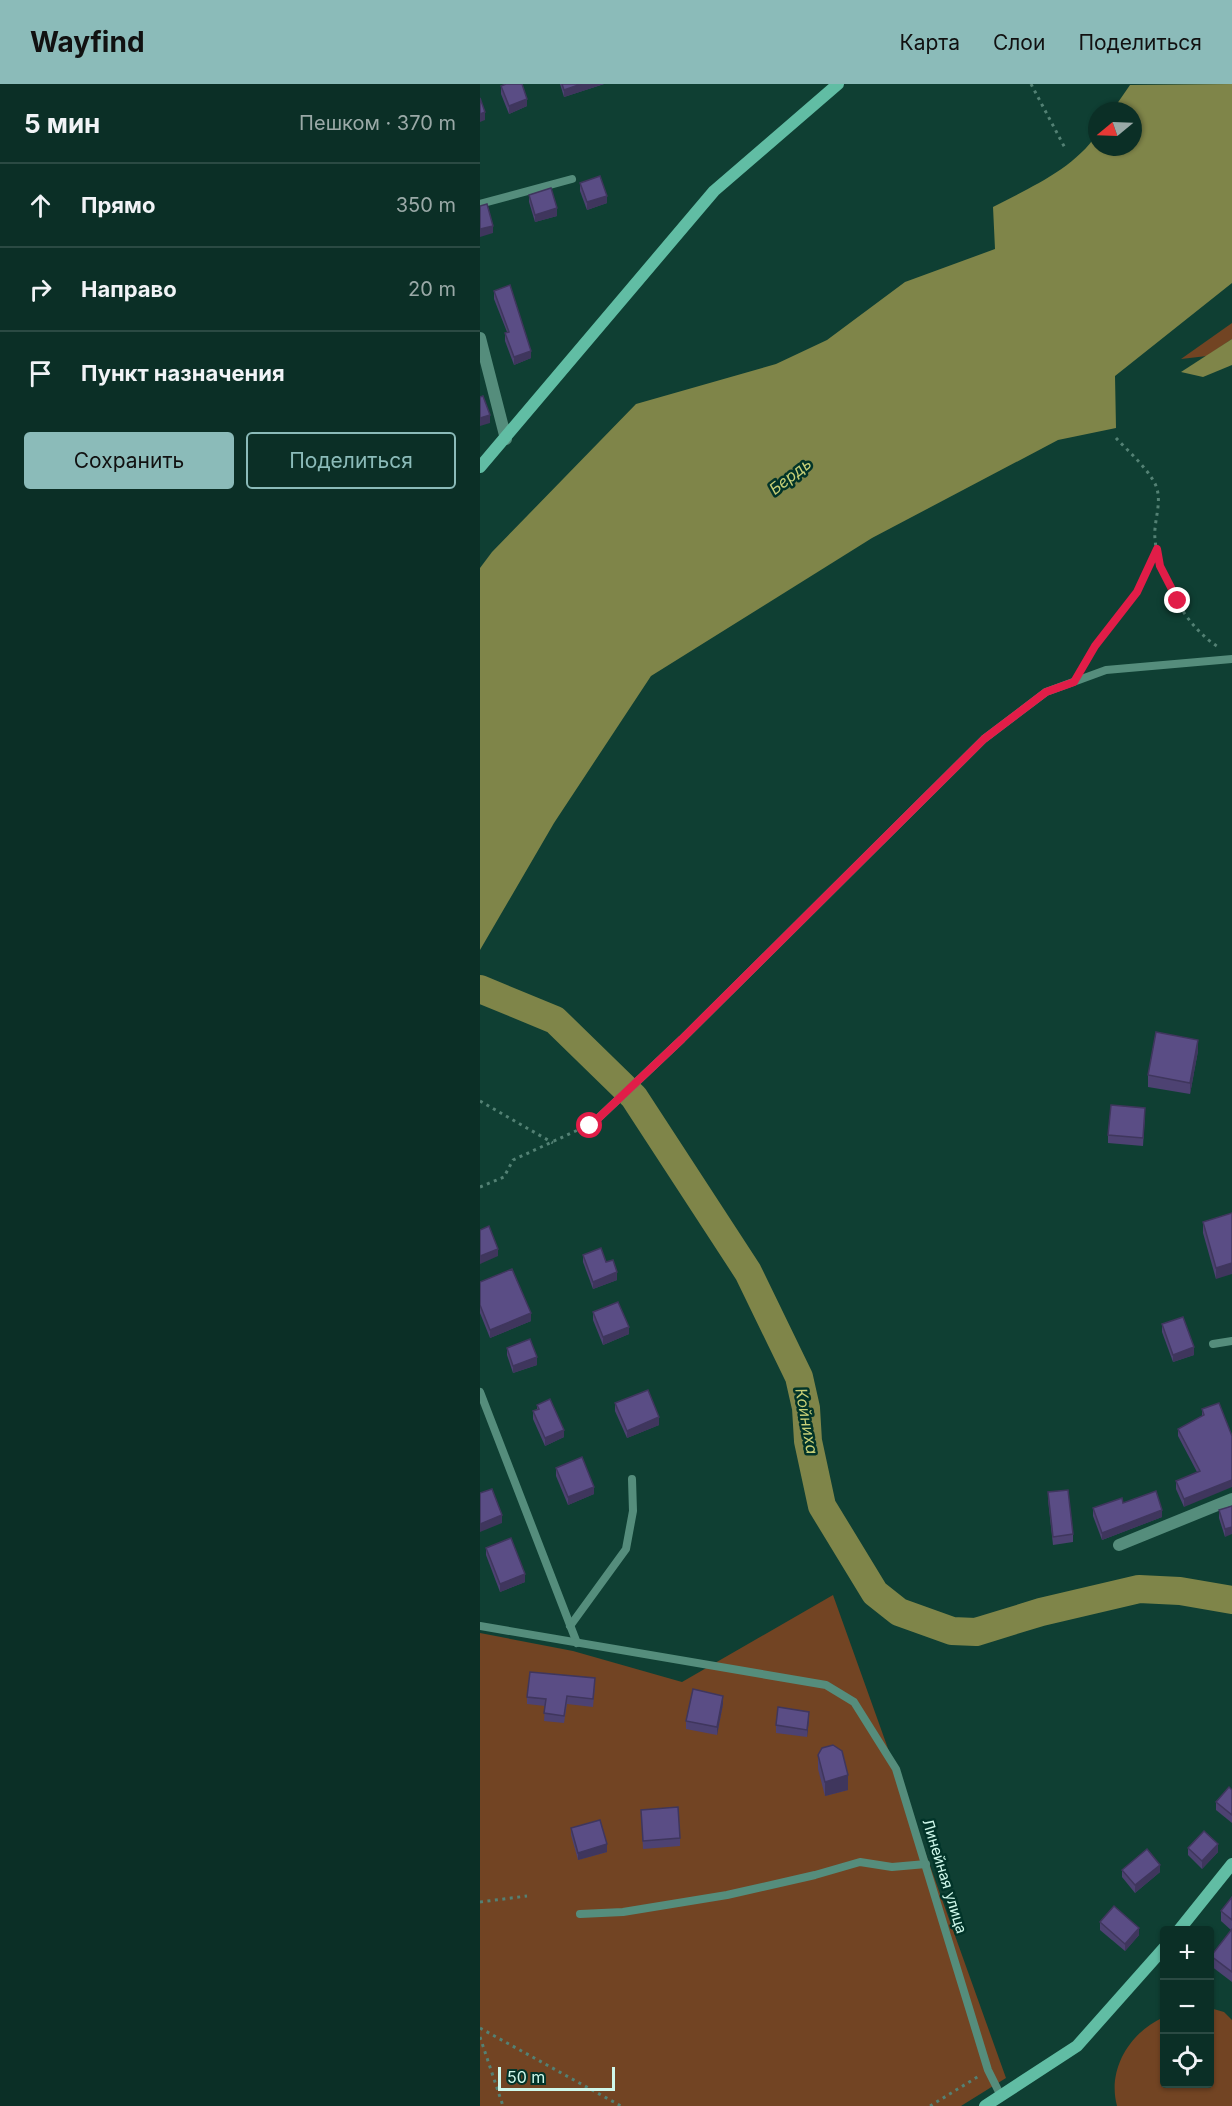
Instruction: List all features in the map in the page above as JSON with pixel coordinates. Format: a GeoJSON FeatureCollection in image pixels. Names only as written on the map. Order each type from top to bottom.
{"type":"FeatureCollection","features":[{"type":"Feature","properties":{"kind":"street"},"geometry":{"type":"LineString","coordinates":[[480,467],[714,191],[838,84]]}},
{"type":"Feature","properties":{"kind":"street"},"geometry":{"type":"LineString","coordinates":[[480,338],[506,439]]}},
{"type":"Feature","properties":{"kind":"street"},"geometry":{"type":"LineString","coordinates":[[1119,1545],[1232,1499]]}},
{"type":"Feature","properties":{"kind":"street"},"geometry":{"type":"LineString","coordinates":[[1182,1926],[1232,1864]]}},
{"type":"Feature","properties":{"kind":"street"},"geometry":{"type":"LineString","coordinates":[[987,2106],[1077,2046],[1160,1953]]}},
{"type":"Feature","properties":{"kind":"lane"},"geometry":{"type":"LineString","coordinates":[[480,204],[572,179]]}},
{"type":"Feature","properties":{"kind":"lane"},"geometry":{"type":"LineString","coordinates":[[590,1126],[682,1039],[984,739],[1046,692],[1106,670],[1232,659]]}},
{"type":"Feature","properties":{"kind":"lane"},"geometry":{"type":"LineString","coordinates":[[1213,1344],[1232,1341]]}},
{"type":"Feature","properties":{"kind":"lane"},"geometry":{"type":"LineString","coordinates":[[480,1392],[577,1643]]}},
{"type":"Feature","properties":{"kind":"lane"},"geometry":{"type":"LineString","coordinates":[[570,1626],[626,1549],[633,1511],[632,1479]]}},
{"type":"Feature","properties":{"kind":"lane"},"geometry":{"type":"LineString","coordinates":[[480,1626],[577,1643]]}},
{"type":"Feature","properties":{"kind":"lane","name":"Линейная улица"},"geometry":{"type":"LineString","coordinates":[[577,1643],[826,1685],[854,1702],[896,1769],[988,2070],[1001,2096]]}},
{"type":"Feature","properties":{"kind":"lane"},"geometry":{"type":"LineString","coordinates":[[580,1914],[622,1912],[727,1895],[860,1862],[892,1867],[926,1864]]}},
{"type":"Feature","properties":{"kind":"path"},"geometry":{"type":"LineString","coordinates":[[1031,84],[1065,148]]}},
{"type":"Feature","properties":{"kind":"path"},"geometry":{"type":"LineString","coordinates":[[1116,438],[1154,481],[1160,504],[1155,538],[1160,566],[1178,601],[1205,639],[1223,650]]}},
{"type":"Feature","properties":{"kind":"path"},"geometry":{"type":"LineString","coordinates":[[1074,682],[1095,646],[1137,592],[1157,549]]}},
{"type":"Feature","properties":{"kind":"path"},"geometry":{"type":"LineString","coordinates":[[480,1101],[553,1143]]}},
{"type":"Feature","properties":{"kind":"path"},"geometry":{"type":"LineString","coordinates":[[480,1187],[504,1177],[513,1160],[553,1143],[574,1131],[590,1126]]}},
{"type":"Feature","properties":{"kind":"path"},"geometry":{"type":"LineString","coordinates":[[480,1902],[527,1896]]}},
{"type":"Feature","properties":{"kind":"path"},"geometry":{"type":"LineString","coordinates":[[480,2028],[621,2106]]}},
{"type":"Feature","properties":{"kind":"path"},"geometry":{"type":"LineString","coordinates":[[480,2037],[503,2106]]}},
{"type":"Feature","properties":{"kind":"path"},"geometry":{"type":"LineString","coordinates":[[930,2106],[988,2070]]}},
{"type":"Feature","properties":{"kind":"shaded area"},"geometry":{"type":"Polygon","coordinates":[[[1232,323],[1232,339],[1207,356],[1181,359],[1232,323]]]}},
{"type":"Feature","properties":{"kind":"shaded area"},"geometry":{"type":"Polygon","coordinates":[[[833,1595],[1006,2078],[961,2106],[480,2106],[480,1633],[573,1651],[682,1682],[833,1595]]]}},
{"type":"Feature","properties":{"kind":"shaded area"},"geometry":{"type":"Polygon","coordinates":[[[1214,2009],[1224,2012],[1232,2020],[1232,2106],[1117,2106],[1115,2079],[1124,2053],[1141,2032],[1160,2019],[1160,2088],[1214,2088],[1214,2009]]]}},
{"type":"Feature","properties":{"kind":"water","name":"Бердь"},"geometry":{"type":"Polygon","coordinates":[[[1232,84],[1232,283],[1115,376],[1116,428],[1058,440],[872,538],[651,676],[554,823],[480,950],[480,568],[492,552],[636,404],[776,364],[827,340],[905,282],[995,249],[993,207],[1050,176],[1076,158],[1088,145],[1088,156],[1142,156],[1142,102],[1118,102],[1130,85],[1232,84]]]}},
{"type":"Feature","properties":{"kind":"water"},"geometry":{"type":"Polygon","coordinates":[[[1232,339],[1232,365],[1203,377],[1181,372],[1232,339]]]}},
{"type":"Feature","properties":{"kind":"building"},"geometry":{"type":"Polygon","coordinates":[[[522,84],[527,99],[509,106],[501,86],[522,84]]]}},
{"type":"Feature","properties":{"kind":"building"},"geometry":{"type":"Polygon","coordinates":[[[562,84],[581,84],[564,90],[562,84]]]}},
{"type":"Feature","properties":{"kind":"building"},"geometry":{"type":"Polygon","coordinates":[[[480,98],[485,112],[480,114],[480,98]]]}},
{"type":"Feature","properties":{"kind":"building"},"geometry":{"type":"Polygon","coordinates":[[[600,176],[607,196],[587,202],[580,183],[600,176]]]}},
{"type":"Feature","properties":{"kind":"building"},"geometry":{"type":"Polygon","coordinates":[[[551,188],[557,208],[535,215],[529,195],[551,188]]]}},
{"type":"Feature","properties":{"kind":"building"},"geometry":{"type":"Polygon","coordinates":[[[487,204],[493,226],[480,229],[480,206],[487,204]]]}},
{"type":"Feature","properties":{"kind":"building"},"geometry":{"type":"Polygon","coordinates":[[[510,285],[531,351],[514,357],[505,333],[509,332],[494,291],[510,285]]]}},
{"type":"Feature","properties":{"kind":"building"},"geometry":{"type":"Polygon","coordinates":[[[483,396],[490,415],[480,418],[480,397],[483,396]]]}},
{"type":"Feature","properties":{"kind":"building"},"geometry":{"type":"Polygon","coordinates":[[[1156,1032],[1198,1040],[1190,1083],[1148,1075],[1156,1032]]]}},
{"type":"Feature","properties":{"kind":"building"},"geometry":{"type":"Polygon","coordinates":[[[1111,1105],[1145,1108],[1143,1138],[1108,1135],[1111,1105]]]}},
{"type":"Feature","properties":{"kind":"building"},"geometry":{"type":"Polygon","coordinates":[[[1232,1213],[1232,1263],[1216,1268],[1203,1222],[1232,1213]]]}},
{"type":"Feature","properties":{"kind":"building"},"geometry":{"type":"Polygon","coordinates":[[[489,1226],[498,1249],[480,1256],[480,1230],[489,1226]]]}},
{"type":"Feature","properties":{"kind":"building"},"geometry":{"type":"Polygon","coordinates":[[[601,1248],[606,1262],[613,1260],[617,1272],[593,1282],[583,1255],[601,1248]]]}},
{"type":"Feature","properties":{"kind":"building"},"geometry":{"type":"Polygon","coordinates":[[[512,1269],[531,1313],[490,1330],[480,1305],[480,1282],[512,1269]]]}},
{"type":"Feature","properties":{"kind":"building"},"geometry":{"type":"Polygon","coordinates":[[[618,1302],[629,1327],[603,1337],[593,1312],[618,1302]]]}},
{"type":"Feature","properties":{"kind":"building"},"geometry":{"type":"Polygon","coordinates":[[[1183,1317],[1194,1347],[1173,1355],[1162,1324],[1183,1317]]]}},
{"type":"Feature","properties":{"kind":"building"},"geometry":{"type":"Polygon","coordinates":[[[530,1339],[537,1357],[513,1366],[507,1348],[530,1339]]]}},
{"type":"Feature","properties":{"kind":"building"},"geometry":{"type":"Polygon","coordinates":[[[648,1390],[659,1417],[627,1431],[615,1403],[648,1390]]]}},
{"type":"Feature","properties":{"kind":"building"},"geometry":{"type":"Polygon","coordinates":[[[550,1399],[564,1430],[545,1438],[533,1411],[539,1409],[537,1405],[550,1399]]]}},
{"type":"Feature","properties":{"kind":"building"},"geometry":{"type":"Polygon","coordinates":[[[1219,1403],[1232,1436],[1232,1480],[1184,1499],[1176,1481],[1200,1471],[1178,1429],[1204,1415],[1202,1409],[1219,1403]]]}},
{"type":"Feature","properties":{"kind":"building"},"geometry":{"type":"Polygon","coordinates":[[[582,1457],[594,1487],[568,1497],[556,1468],[582,1457]]]}},
{"type":"Feature","properties":{"kind":"building"},"geometry":{"type":"Polygon","coordinates":[[[492,1489],[502,1515],[480,1524],[480,1493],[492,1489]]]}},
{"type":"Feature","properties":{"kind":"building"},"geometry":{"type":"Polygon","coordinates":[[[1068,1490],[1073,1534],[1053,1537],[1048,1492],[1068,1490]]]}},
{"type":"Feature","properties":{"kind":"building"},"geometry":{"type":"Polygon","coordinates":[[[1156,1491],[1162,1510],[1102,1533],[1093,1508],[1122,1498],[1123,1503],[1156,1491]]]}},
{"type":"Feature","properties":{"kind":"building"},"geometry":{"type":"Polygon","coordinates":[[[1232,1506],[1232,1527],[1225,1529],[1219,1510],[1232,1506]]]}},
{"type":"Feature","properties":{"kind":"building"},"geometry":{"type":"Polygon","coordinates":[[[511,1538],[525,1574],[500,1584],[486,1548],[511,1538]]]}},
{"type":"Feature","properties":{"kind":"building"},"geometry":{"type":"Polygon","coordinates":[[[530,1672],[595,1678],[593,1699],[567,1696],[564,1716],[544,1713],[546,1699],[527,1697],[530,1672]]]}},
{"type":"Feature","properties":{"kind":"building"},"geometry":{"type":"Polygon","coordinates":[[[693,1689],[723,1696],[717,1727],[686,1721],[693,1689]]]}},
{"type":"Feature","properties":{"kind":"building"},"geometry":{"type":"Polygon","coordinates":[[[778,1707],[809,1712],[807,1730],[776,1725],[778,1707]]]}},
{"type":"Feature","properties":{"kind":"building"},"geometry":{"type":"Polygon","coordinates":[[[833,1745],[842,1751],[848,1775],[825,1782],[818,1755],[822,1748],[833,1745]]]}},
{"type":"Feature","properties":{"kind":"building"},"geometry":{"type":"Polygon","coordinates":[[[1229,1787],[1232,1790],[1232,1815],[1216,1802],[1229,1787]]]}},
{"type":"Feature","properties":{"kind":"building"},"geometry":{"type":"Polygon","coordinates":[[[678,1807],[680,1838],[643,1841],[641,1810],[678,1807]]]}},
{"type":"Feature","properties":{"kind":"building"},"geometry":{"type":"Polygon","coordinates":[[[600,1820],[607,1844],[578,1853],[571,1828],[600,1820]]]}},
{"type":"Feature","properties":{"kind":"building"},"geometry":{"type":"Polygon","coordinates":[[[1204,1831],[1218,1844],[1202,1861],[1188,1848],[1204,1831]]]}},
{"type":"Feature","properties":{"kind":"building"},"geometry":{"type":"Polygon","coordinates":[[[1147,1849],[1160,1865],[1135,1885],[1122,1870],[1147,1849]]]}},
{"type":"Feature","properties":{"kind":"building"},"geometry":{"type":"Polygon","coordinates":[[[1232,1897],[1232,1920],[1221,1911],[1232,1897]]]}},
{"type":"Feature","properties":{"kind":"building"},"geometry":{"type":"Polygon","coordinates":[[[1114,1906],[1139,1928],[1125,1944],[1100,1922],[1114,1906]]]}},
{"type":"Feature","properties":{"kind":"building"},"geometry":{"type":"Polygon","coordinates":[[[1232,1929],[1232,1972],[1214,1958],[1214,1952],[1232,1929]]]}},
{"type":"Feature","properties":{"kind":"waterway","name":"Койниха"},"geometry":{"type":"LineString","coordinates":[[480,989],[555,1020],[634,1097],[748,1272],[799,1377],[806,1408],[808,1441],[822,1506],[875,1593],[899,1612],[952,1631],[976,1632],[1041,1612],[1139,1589],[1180,1591],[1232,1600]]}},
{"type":"Feature","properties":{"kind":"route"},"geometry":{"type":"LineString","coordinates":[[590,1126],[682,1039],[933,787],[984,739],[1046,692],[1074,682],[1095,646],[1137,592],[1157,549],[1160,566],[1178,601]]}}]}
